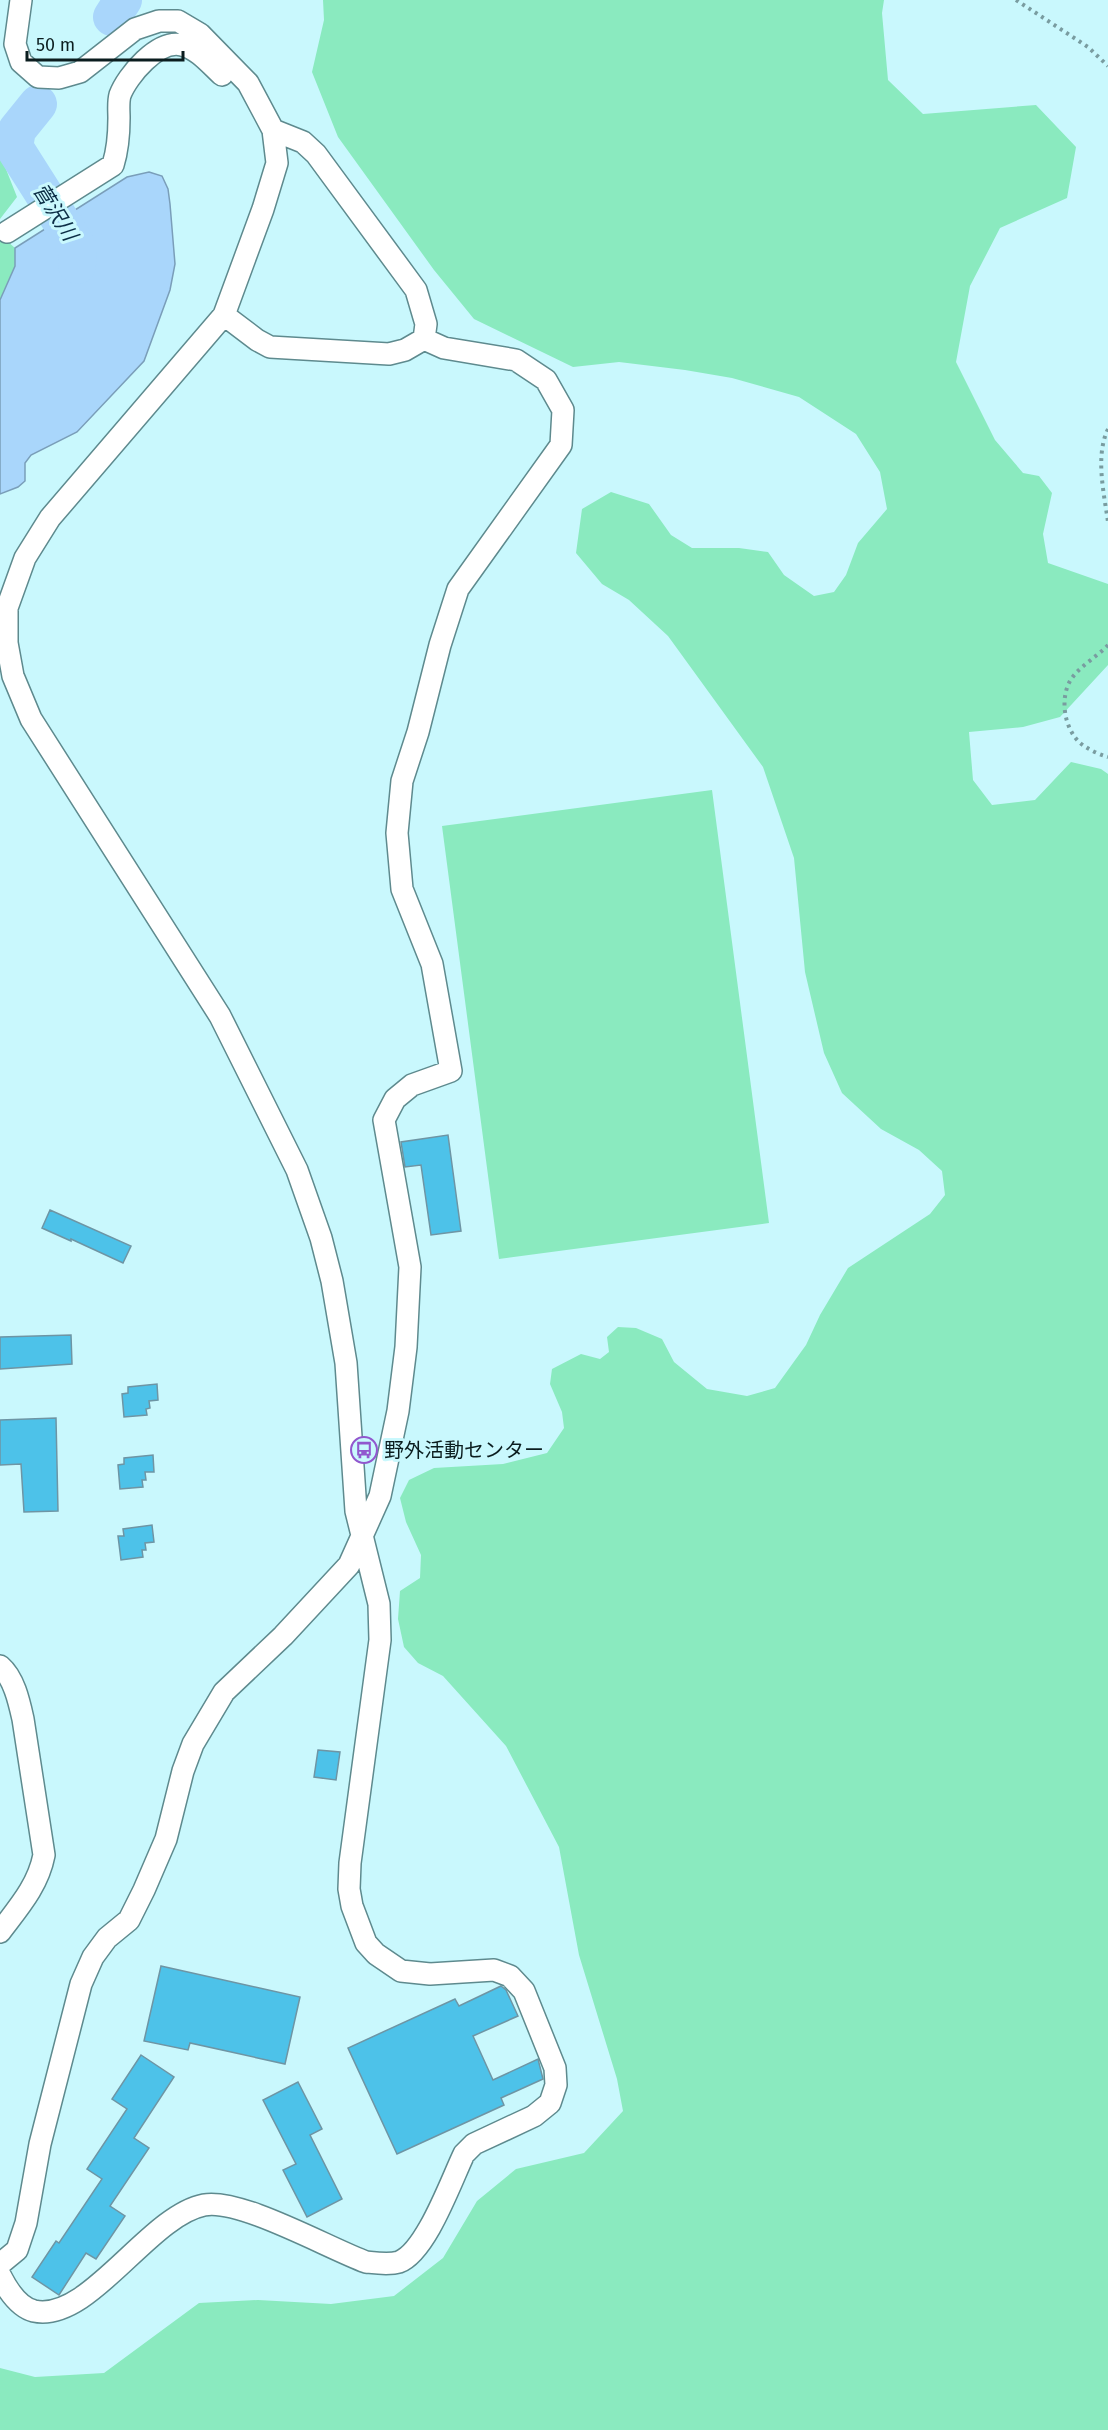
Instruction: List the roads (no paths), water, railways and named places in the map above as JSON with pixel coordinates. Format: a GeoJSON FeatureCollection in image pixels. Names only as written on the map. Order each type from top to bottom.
{"type":"FeatureCollection","features":[{"type":"Feature","properties":{"kind":"street"},"geometry":{"type":"LineString","coordinates":[[0,2276],[7,2289],[21,2305],[34,2311],[53,2310],[73,2302],[114,2273],[162,2226],[183,2212],[205,2205],[227,2205],[249,2211],[366,2262],[384,2264],[399,2262],[414,2252],[426,2235],[464,2154],[474,2144],[534,2116],[550,2103],[556,2085],[555,2068],[524,1991],[510,1976],[494,1970],[430,1974],[401,1971],[376,1954],[366,1943],[358,1924],[349,1889],[350,1863],[380,1640],[379,1604],[356,1511],[346,1364],[332,1281],[321,1238],[297,1170],[220,1016],[31,719],[13,676],[7,643],[7,608],[25,558],[50,518],[224,315],[263,209],[277,163],[273,130],[248,83],[200,34],[178,21],[159,21],[135,29],[80,72],[59,78],[38,77],[21,62],[15,44],[21,0]]}},
{"type":"Feature","properties":{"kind":"street"},"geometry":{"type":"LineString","coordinates":[[7,232],[113,165],[118,149],[119,96],[133,72],[149,57],[165,48],[179,44],[195,50],[226,78],[248,83]]}},
{"type":"Feature","properties":{"kind":"street"},"geometry":{"type":"LineString","coordinates":[[273,130],[303,142],[316,154],[416,290],[426,324],[424,339]]}},
{"type":"Feature","properties":{"kind":"street"},"geometry":{"type":"LineString","coordinates":[[224,315],[270,347],[389,354],[405,350],[424,339]]}},
{"type":"Feature","properties":{"kind":"street"},"geometry":{"type":"LineString","coordinates":[[0,2264],[17,2250],[26,2223],[40,2144],[81,1984],[93,1957],[107,1938],[129,1920],[144,1890],[166,1839],[183,1771],[193,1744],[224,1692],[283,1636],[349,1565],[380,1496],[398,1411],[407,1336],[410,1266],[384,1120],[395,1099],[412,1085],[451,1071],[432,964],[402,890],[397,833],[402,781],[458,590],[561,445],[562,410],[546,380],[516,360],[444,348],[424,339]]}},
{"type":"Feature","properties":{"kind":"street"},"geometry":{"type":"LineString","coordinates":[[0,1666],[7,1672],[20,1708],[44,1856],[41,1873],[33,1887],[0,1932]]}},
{"type":"Feature","properties":{"kind":"water"},"geometry":{"type":"Polygon","coordinates":[[[149,172],[162,176],[168,189],[175,264],[170,290],[144,361],[77,432],[31,455],[25,463],[25,481],[18,487],[0,494],[0,300],[15,266],[15,248],[127,177],[149,172]]]}},
{"type":"Feature","properties":{"kind":"waterway","name":"菅沢川"},"geometry":{"type":"LineString","coordinates":[[112,17],[123,0]]}},
{"type":"Feature","properties":{"kind":"waterway","name":"菅沢川"},"geometry":{"type":"LineString","coordinates":[[38,104],[17,130],[14,147],[78,248],[77,265]]}},
{"type":"Feature","properties":{"kind":"place","name":"野外活動センター"},"geometry":{"type":"Point","coordinates":[364,1450]}}]}
